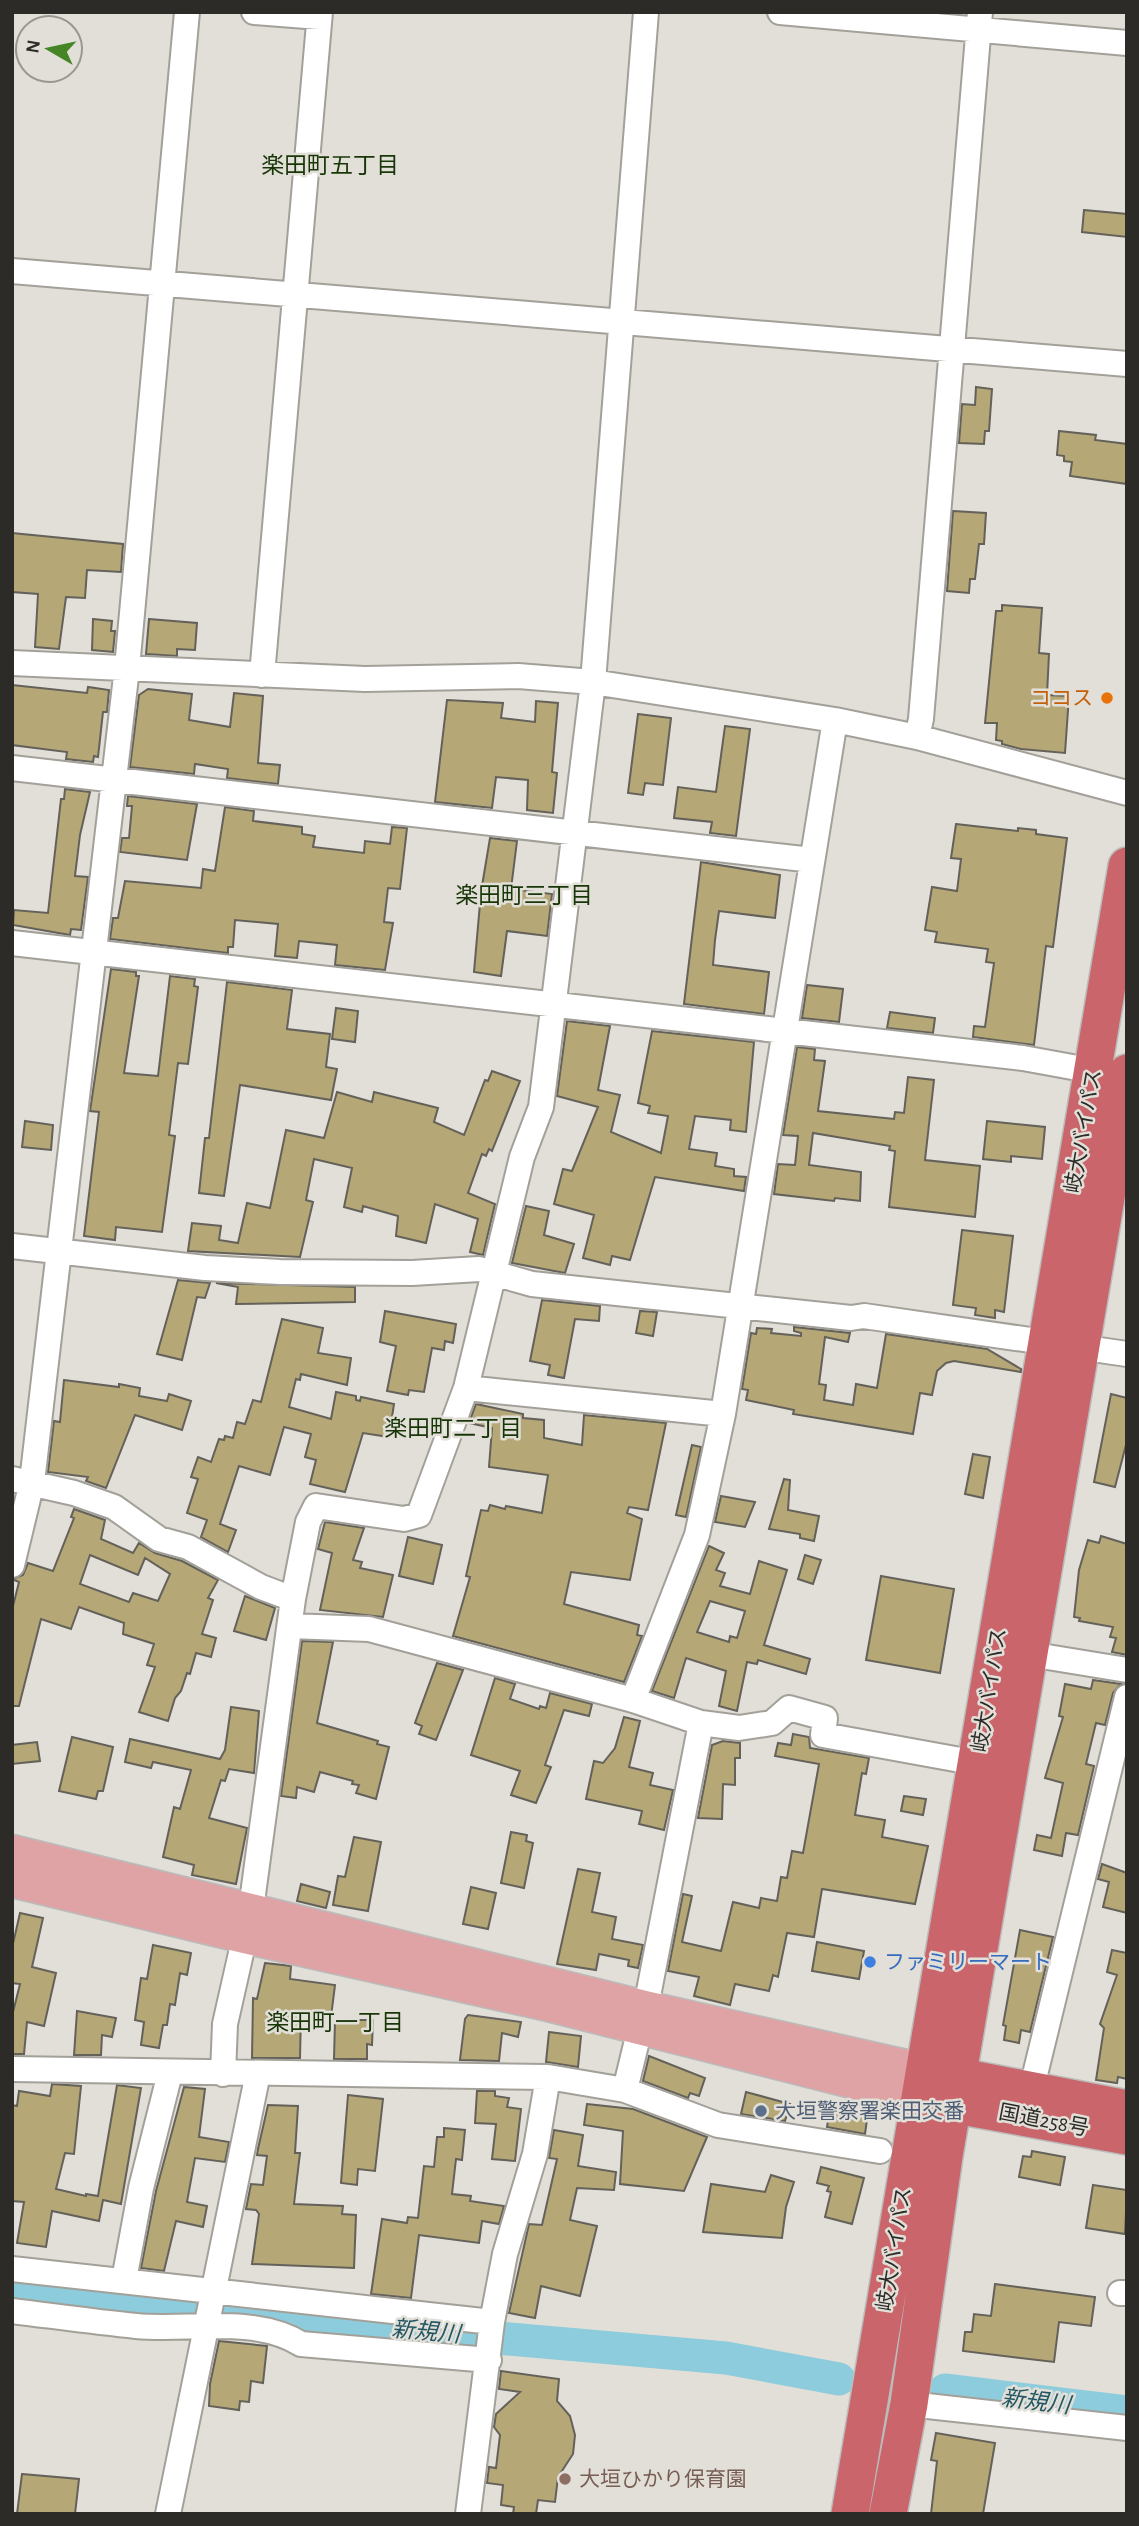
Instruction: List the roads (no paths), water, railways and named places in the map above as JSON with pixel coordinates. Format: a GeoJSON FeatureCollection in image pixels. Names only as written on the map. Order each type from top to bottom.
{"type":"FeatureCollection","features":[{"type":"Feature","properties":{"kind":"highway","name":"岐大バイパス"},"geometry":{"type":"LineString","coordinates":[[888,2514],[909,2404],[939,2087],[977,1763],[1118,1075],[1127,866]]}},
{"type":"Feature","properties":{"kind":"highway","name":"岐大バイパス"},"geometry":{"type":"LineString","coordinates":[[850,2514],[1029,1654],[1063,1345]]}},
{"type":"Feature","properties":{"kind":"highway","name":"国道258号"},"geometry":{"type":"LineString","coordinates":[[939,2087],[1031,2091],[1127,2109]]}},
{"type":"Feature","properties":{"kind":"highway","name":"国道258号"},"geometry":{"type":"LineString","coordinates":[[939,2087],[1127,2136]]}},
{"type":"Feature","properties":{"kind":"main road"},"geometry":{"type":"LineString","coordinates":[[12,1851],[247,1923]]}},
{"type":"Feature","properties":{"kind":"main road"},"geometry":{"type":"LineString","coordinates":[[12,1881],[247,1923],[939,2087]]}},
{"type":"Feature","properties":{"kind":"street"},"geometry":{"type":"LineString","coordinates":[[12,1565],[22,1481],[59,1252],[127,667],[187,12]]}},
{"type":"Feature","properties":{"kind":"street"},"geometry":{"type":"LineString","coordinates":[[254,12],[319,14],[262,675]]}},
{"type":"Feature","properties":{"kind":"street"},"geometry":{"type":"LineString","coordinates":[[223,2074],[225,2024],[247,1923],[293,1599],[308,1522],[316,1506],[404,1520],[419,1515],[466,1388],[522,1157],[541,1107],[593,682],[646,12]]}},
{"type":"Feature","properties":{"kind":"street"},"geometry":{"type":"LineString","coordinates":[[780,12],[980,22],[1127,43]]}},
{"type":"Feature","properties":{"kind":"street"},"geometry":{"type":"LineString","coordinates":[[917,737],[921,719],[980,22]]}},
{"type":"Feature","properties":{"kind":"street"},"geometry":{"type":"LineString","coordinates":[[12,271],[1127,364]]}},
{"type":"Feature","properties":{"kind":"street"},"geometry":{"type":"LineString","coordinates":[[12,663],[365,679],[517,676],[593,682],[835,720],[917,737],[1127,793]]}},
{"type":"Feature","properties":{"kind":"street"},"geometry":{"type":"LineString","coordinates":[[633,1700],[696,1535],[723,1414],[743,1306],[835,720]]}},
{"type":"Feature","properties":{"kind":"street"},"geometry":{"type":"LineString","coordinates":[[12,768],[812,860]]}},
{"type":"Feature","properties":{"kind":"street"},"geometry":{"type":"LineString","coordinates":[[12,943],[1023,1058],[1118,1075]]}},
{"type":"Feature","properties":{"kind":"street"},"geometry":{"type":"LineString","coordinates":[[12,1247],[205,1268],[280,1272],[495,1271],[532,1284],[851,1318],[864,1316],[1127,1354]]}},
{"type":"Feature","properties":{"kind":"street"},"geometry":{"type":"LineString","coordinates":[[466,1388],[723,1414]]}},
{"type":"Feature","properties":{"kind":"street"},"geometry":{"type":"LineString","coordinates":[[22,1481],[114,1507],[159,1539],[188,1547],[261,1587],[293,1599]]}},
{"type":"Feature","properties":{"kind":"street"},"geometry":{"type":"LineString","coordinates":[[290,1626],[369,1629],[633,1700],[701,1723],[739,1728],[772,1723],[789,1708],[825,1718],[823,1735],[977,1763]]}},
{"type":"Feature","properties":{"kind":"street"},"geometry":{"type":"LineString","coordinates":[[1029,1654],[1127,1670]]}},
{"type":"Feature","properties":{"kind":"street"},"geometry":{"type":"LineString","coordinates":[[1031,2091],[1127,1696]]}},
{"type":"Feature","properties":{"kind":"street"},"geometry":{"type":"LineString","coordinates":[[625,2090],[643,2018],[701,1723]]}},
{"type":"Feature","properties":{"kind":"street"},"geometry":{"type":"LineString","coordinates":[[12,2069],[548,2077],[625,2090],[718,2125],[880,2151]]}},
{"type":"Feature","properties":{"kind":"street"},"geometry":{"type":"LineString","coordinates":[[124,2280],[141,2188],[170,2073]]}},
{"type":"Feature","properties":{"kind":"street"},"geometry":{"type":"LineString","coordinates":[[168,2514],[258,2073]]}},
{"type":"Feature","properties":{"kind":"street"},"geometry":{"type":"LineString","coordinates":[[468,2514],[492,2322],[505,2254],[535,2154],[548,2077]]}},
{"type":"Feature","properties":{"kind":"street"},"geometry":{"type":"LineString","coordinates":[[12,2269],[124,2280],[214,2294],[492,2322]]}},
{"type":"Feature","properties":{"kind":"street"},"geometry":{"type":"LineString","coordinates":[[12,2311],[138,2326],[208,2324],[285,2334],[301,2344],[489,2360]]}},
{"type":"Feature","properties":{"kind":"street"},"geometry":{"type":"LineString","coordinates":[[909,2404],[1127,2428]]}},
{"type":"Feature","properties":{"kind":"waterway","name":"新規川"},"geometry":{"type":"LineString","coordinates":[[12,2286],[349,2325],[726,2358],[839,2379]]}},
{"type":"Feature","properties":{"kind":"waterway","name":"新規川"},"geometry":{"type":"LineString","coordinates":[[945,2390],[1127,2412]]}},
{"type":"Feature","properties":{"kind":"place","name":"ココス"},"geometry":{"type":"Point","coordinates":[1107,698]}},
{"type":"Feature","properties":{"kind":"place","name":"ファミリーマート"},"geometry":{"type":"Point","coordinates":[870,1962]}},
{"type":"Feature","properties":{"kind":"place","name":"大垣警察署楽田交番"},"geometry":{"type":"Point","coordinates":[761,2111]}},
{"type":"Feature","properties":{"kind":"place","name":"大垣ひかり保育園"},"geometry":{"type":"Point","coordinates":[565,2479]}},
{"type":"Feature","properties":{"kind":"district","name":"楽田町五丁目"},"geometry":{"type":"Point","coordinates":[330,165]}},
{"type":"Feature","properties":{"kind":"district","name":"楽田町三丁目"},"geometry":{"type":"Point","coordinates":[524,895]}},
{"type":"Feature","properties":{"kind":"district","name":"楽田町二丁目"},"geometry":{"type":"Point","coordinates":[453,1428]}},
{"type":"Feature","properties":{"kind":"district","name":"楽田町一丁目"},"geometry":{"type":"Point","coordinates":[335,2022]}}]}
